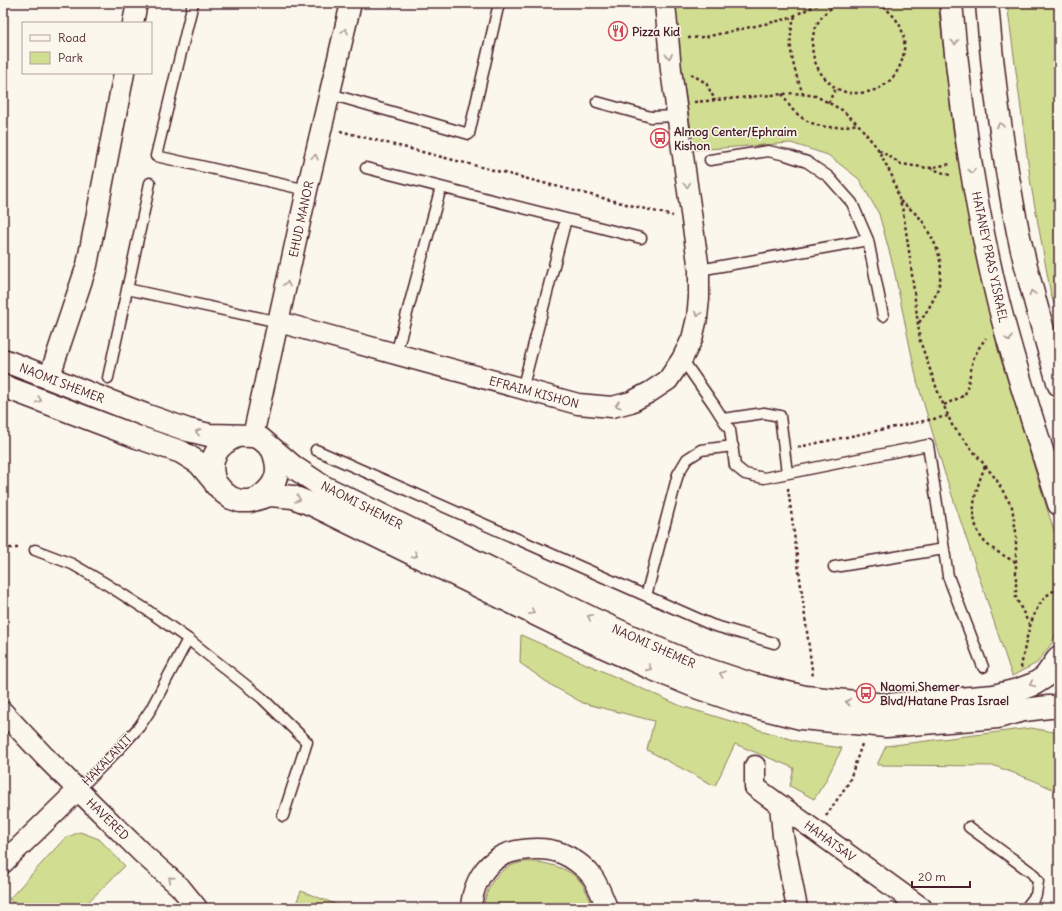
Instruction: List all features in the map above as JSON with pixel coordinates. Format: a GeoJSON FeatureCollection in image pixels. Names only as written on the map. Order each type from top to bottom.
{"type":"FeatureCollection","features":[{"type":"Feature","properties":{"kind":"street"},"geometry":{"type":"LineString","coordinates":[[133,22],[137,3]]}},
{"type":"Feature","properties":{"kind":"street","name":"EHUD MANOR"},"geometry":{"type":"LineString","coordinates":[[245,436],[279,322],[307,190],[351,3]]}},
{"type":"Feature","properties":{"kind":"street","name":"EFRAIM KISHON"},"geometry":{"type":"LineString","coordinates":[[279,322],[522,390],[578,404],[612,407],[631,402],[668,380],[682,359],[692,339],[697,318],[699,298],[698,270],[671,70],[665,3]]}},
{"type":"Feature","properties":{"kind":"street","name":"HATANEY PRAS YISRAEL"},"geometry":{"type":"LineString","coordinates":[[951,3],[962,111],[984,239],[1005,327],[1059,504]]}},
{"type":"Feature","properties":{"kind":"street"},"geometry":{"type":"LineString","coordinates":[[987,3],[997,107],[1018,232],[1032,293],[1059,385]]}},
{"type":"Feature","properties":{"kind":"street"},"geometry":{"type":"LineString","coordinates":[[49,378],[87,265],[124,74]]}},
{"type":"Feature","properties":{"kind":"street","name":"NAOMI SHEMER"},"geometry":{"type":"LineString","coordinates":[[3,360],[188,430],[210,435],[245,436],[261,439],[268,444],[273,451],[295,468],[322,486],[661,650],[706,669],[754,685],[805,697],[886,705],[994,696],[1034,684],[1045,677],[1059,657]]}},
{"type":"Feature","properties":{"kind":"street","name":"NAOMI SHEMER"},"geometry":{"type":"LineString","coordinates":[[3,386],[137,437],[182,452],[199,463],[216,485],[231,498],[240,501],[250,501],[270,495],[294,497],[582,637],[699,688],[748,705],[801,718],[886,726],[990,717],[1024,710],[1059,707]]}},
{"type":"Feature","properties":{"kind":"street"},"geometry":{"type":"LineString","coordinates":[[216,485],[212,465],[214,455],[220,446],[228,440],[245,436]]}},
{"type":"Feature","properties":{"kind":"street"},"geometry":{"type":"LineString","coordinates":[[260,498],[271,487],[278,472],[277,461],[273,451]]}},
{"type":"Feature","properties":{"kind":"street","name":"HAVERED"},"geometry":{"type":"LineString","coordinates":[[3,712],[45,757],[143,854],[180,886],[197,908]]}},
{"type":"Feature","properties":{"kind":"street","name":"HAHATSAV"},"geometry":{"type":"LineString","coordinates":[[755,766],[755,787],[922,908]]}},
{"type":"Feature","properties":{"kind":"street","name":"HAKALANIT"},"geometry":{"type":"LineString","coordinates":[[3,863],[78,790]]}},
{"type":"Feature","properties":{"kind":"street"},"geometry":{"type":"LineString","coordinates":[[780,806],[783,836],[797,908]]}},
{"type":"Feature","properties":{"kind":"street"},"geometry":{"type":"LineString","coordinates":[[471,908],[475,887],[482,872],[496,859],[517,850],[539,849],[561,853],[578,863],[591,875],[607,908]]}},
{"type":"Feature","properties":{"kind":"lane"},"geometry":{"type":"LineString","coordinates":[[193,3],[156,156],[307,190]]}},
{"type":"Feature","properties":{"kind":"lane"},"geometry":{"type":"LineString","coordinates":[[330,94],[469,134],[499,3]]}},
{"type":"Feature","properties":{"kind":"lane"},"geometry":{"type":"LineString","coordinates":[[597,102],[651,117],[676,110]]}},
{"type":"Feature","properties":{"kind":"lane"},"geometry":{"type":"LineString","coordinates":[[710,160],[768,151],[807,162],[829,177],[852,203],[868,240],[883,316]]}},
{"type":"Feature","properties":{"kind":"lane"},"geometry":{"type":"LineString","coordinates":[[366,168],[640,238]]}},
{"type":"Feature","properties":{"kind":"lane"},"geometry":{"type":"LineString","coordinates":[[108,378],[150,183]]}},
{"type":"Feature","properties":{"kind":"lane"},"geometry":{"type":"LineString","coordinates":[[396,354],[441,187]]}},
{"type":"Feature","properties":{"kind":"lane"},"geometry":{"type":"LineString","coordinates":[[522,390],[566,219]]}},
{"type":"Feature","properties":{"kind":"lane"},"geometry":{"type":"LineString","coordinates":[[698,270],[868,240]]}},
{"type":"Feature","properties":{"kind":"lane"},"geometry":{"type":"LineString","coordinates":[[127,289],[279,322]]}},
{"type":"Feature","properties":{"kind":"lane"},"geometry":{"type":"LineString","coordinates":[[682,359],[730,430],[735,466],[745,474],[764,478],[928,445],[948,576],[983,667]]}},
{"type":"Feature","properties":{"kind":"lane"},"geometry":{"type":"LineString","coordinates":[[723,419],[764,413],[780,416],[786,473]]}},
{"type":"Feature","properties":{"kind":"lane"},"geometry":{"type":"LineString","coordinates":[[646,596],[678,474],[687,459],[701,450],[733,446]]}},
{"type":"Feature","properties":{"kind":"lane"},"geometry":{"type":"LineString","coordinates":[[316,450],[712,625],[774,643]]}},
{"type":"Feature","properties":{"kind":"lane"},"geometry":{"type":"LineString","coordinates":[[834,567],[944,549]]}},
{"type":"Feature","properties":{"kind":"lane"},"geometry":{"type":"LineString","coordinates":[[35,550],[72,564],[103,582],[188,639],[262,698],[307,742],[283,816]]}},
{"type":"Feature","properties":{"kind":"lane","name":"HAKALANIT"},"geometry":{"type":"LineString","coordinates":[[78,790],[139,727],[151,709],[188,639]]}},
{"type":"Feature","properties":{"kind":"lane"},"geometry":{"type":"LineString","coordinates":[[968,827],[1032,873],[1038,881],[1036,894],[1026,908]]}},
{"type":"Feature","properties":{"kind":"path"},"geometry":{"type":"LineString","coordinates":[[668,39],[705,37],[787,19],[821,3]]}},
{"type":"Feature","properties":{"kind":"path"},"geometry":{"type":"LineString","coordinates":[[842,3],[834,4],[823,16],[814,30],[811,48],[815,64],[823,78],[836,88],[851,93],[872,91],[886,84],[897,72],[904,57],[905,45],[902,29],[893,15],[875,3]]}},
{"type":"Feature","properties":{"kind":"path"},"geometry":{"type":"LineString","coordinates":[[795,16],[791,35],[791,56],[796,76],[804,94]]}},
{"type":"Feature","properties":{"kind":"path"},"geometry":{"type":"LineString","coordinates":[[671,70],[693,75],[706,82],[715,100]]}},
{"type":"Feature","properties":{"kind":"path"},"geometry":{"type":"LineString","coordinates":[[828,103],[836,88]]}},
{"type":"Feature","properties":{"kind":"path"},"geometry":{"type":"LineString","coordinates":[[676,110],[715,100],[794,93],[816,96],[842,110],[858,124],[878,149],[892,176],[903,211],[920,341],[948,416],[952,426],[996,479],[1012,507],[1016,532],[1016,598],[1030,626]]}},
{"type":"Feature","properties":{"kind":"path"},"geometry":{"type":"LineString","coordinates":[[782,94],[794,112],[808,122],[823,127],[832,128],[858,124]]}},
{"type":"Feature","properties":{"kind":"path"},"geometry":{"type":"LineString","coordinates":[[322,126],[692,221]]}},
{"type":"Feature","properties":{"kind":"path"},"geometry":{"type":"LineString","coordinates":[[878,149],[901,164],[928,168],[949,165],[962,156],[968,148]]}},
{"type":"Feature","properties":{"kind":"path"},"geometry":{"type":"LineString","coordinates":[[899,200],[920,218],[933,239],[941,261],[940,280],[935,295],[918,324]]}},
{"type":"Feature","properties":{"kind":"path"},"geometry":{"type":"LineString","coordinates":[[944,405],[965,395],[973,359],[980,346],[987,337],[1005,327]]}},
{"type":"Feature","properties":{"kind":"path"},"geometry":{"type":"LineString","coordinates":[[784,450],[948,416]]}},
{"type":"Feature","properties":{"kind":"path"},"geometry":{"type":"LineString","coordinates":[[985,466],[976,493],[974,517],[981,538],[994,550],[1017,563]]}},
{"type":"Feature","properties":{"kind":"path"},"geometry":{"type":"LineString","coordinates":[[786,473],[816,698]]}},
{"type":"Feature","properties":{"kind":"path"},"geometry":{"type":"LineString","coordinates":[[1018,690],[1030,626],[1040,602],[1055,590],[1059,589]]}},
{"type":"Feature","properties":{"kind":"path"},"geometry":{"type":"LineString","coordinates":[[816,831],[849,782],[862,744],[865,724]]}},
{"type":"Feature","properties":{"kind":"green space"},"geometry":{"type":"Polygon","coordinates":[[[672,3],[938,3],[954,138],[979,265],[998,350],[1059,547],[1059,624],[1052,643],[1037,663],[1012,676],[944,471],[917,381],[893,265],[879,214],[859,179],[828,155],[791,143],[694,150],[672,3]]]}},
{"type":"Feature","properties":{"kind":"green space"},"geometry":{"type":"Polygon","coordinates":[[[1007,3],[1059,3],[1059,319],[1051,295],[1031,185],[1007,3]]]}},
{"type":"Feature","properties":{"kind":"green space"},"geometry":{"type":"Polygon","coordinates":[[[521,635],[681,706],[800,742],[842,748],[825,782],[814,799],[790,786],[794,768],[735,744],[715,786],[647,750],[654,721],[583,703],[551,685],[520,663],[521,635]]]}},
{"type":"Feature","properties":{"kind":"green space"},"geometry":{"type":"Polygon","coordinates":[[[1031,728],[1059,733],[1059,792],[995,766],[877,765],[886,746],[1031,728]]]}},
{"type":"Feature","properties":{"kind":"green space"},"geometry":{"type":"Polygon","coordinates":[[[80,832],[99,839],[125,866],[82,908],[18,908],[9,899],[65,838],[80,832]]]}},
{"type":"Feature","properties":{"kind":"green space"},"geometry":{"type":"Polygon","coordinates":[[[538,862],[561,868],[577,878],[583,885],[594,908],[483,908],[490,886],[504,869],[519,863],[538,862]]]}},
{"type":"Feature","properties":{"kind":"green space"},"geometry":{"type":"Polygon","coordinates":[[[301,891],[346,908],[294,908],[301,891]]]}},
{"type":"Feature","properties":{"kind":"place","name":"Pizza Kid"},"geometry":{"type":"Point","coordinates":[618,31]}},
{"type":"Feature","properties":{"kind":"place","name":"Almog Center/Ephraim Kishon"},"geometry":{"type":"Point","coordinates":[660,138]}},
{"type":"Feature","properties":{"kind":"place","name":"Naomi Shemer Blvd/Hatane Pras Israel"},"geometry":{"type":"Point","coordinates":[866,693]}}]}
